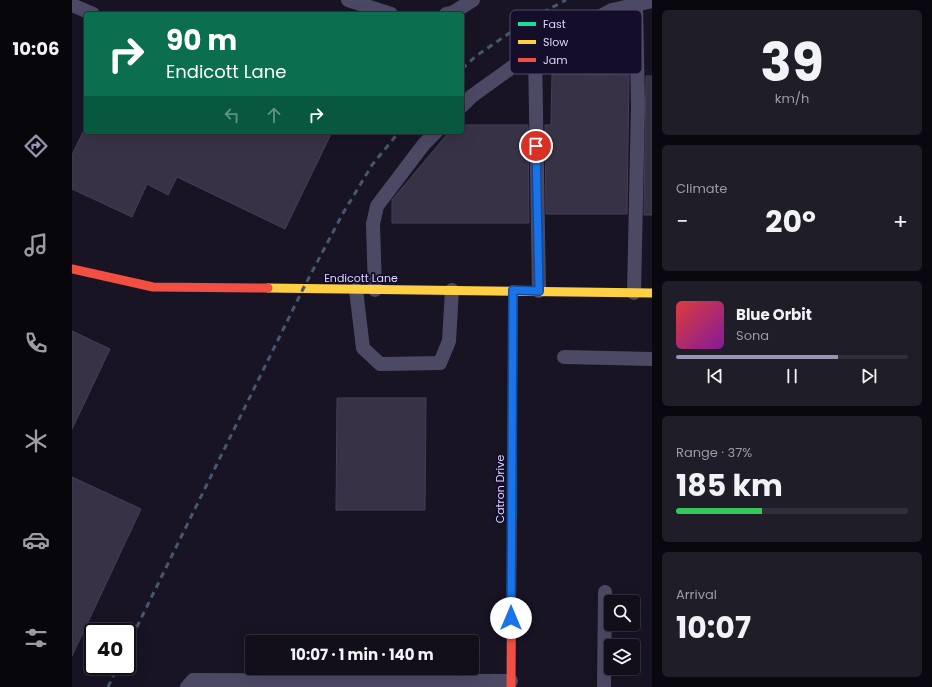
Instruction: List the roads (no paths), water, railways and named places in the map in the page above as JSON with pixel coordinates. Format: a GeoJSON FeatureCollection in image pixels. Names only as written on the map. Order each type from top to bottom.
{"type":"FeatureCollection","features":[{"type":"Feature","properties":{"kind":"street","name":"Endicott Lane"},"geometry":{"type":"LineString","coordinates":[[72,269],[153,287],[356,290],[513,290],[652,293]]}},
{"type":"Feature","properties":{"kind":"street","name":"Catron Drive"},"geometry":{"type":"LineString","coordinates":[[511,684],[513,290]]}},
{"type":"Feature","properties":{"kind":"lane"},"geometry":{"type":"LineString","coordinates":[[348,0],[385,12]]}},
{"type":"Feature","properties":{"kind":"lane"},"geometry":{"type":"LineString","coordinates":[[454,12],[473,0]]}},
{"type":"Feature","properties":{"kind":"lane"},"geometry":{"type":"LineString","coordinates":[[612,10],[652,1]]}},
{"type":"Feature","properties":{"kind":"lane"},"geometry":{"type":"LineString","coordinates":[[636,4],[636,10]]}},
{"type":"Feature","properties":{"kind":"lane"},"geometry":{"type":"LineString","coordinates":[[72,5],[88,12]]}},
{"type":"Feature","properties":{"kind":"lane"},"geometry":{"type":"LineString","coordinates":[[464,104],[472,96],[510,69]]}},
{"type":"Feature","properties":{"kind":"lane"},"geometry":{"type":"LineString","coordinates":[[535,74],[539,291]]}},
{"type":"Feature","properties":{"kind":"lane"},"geometry":{"type":"LineString","coordinates":[[634,293],[637,74]]}},
{"type":"Feature","properties":{"kind":"lane"},"geometry":{"type":"LineString","coordinates":[[375,290],[373,224],[377,206],[424,144],[434,134]]}},
{"type":"Feature","properties":{"kind":"lane"},"geometry":{"type":"LineString","coordinates":[[356,290],[363,348],[380,364],[440,362],[449,341],[452,290]]}},
{"type":"Feature","properties":{"kind":"lane"},"geometry":{"type":"LineString","coordinates":[[564,357],[652,359]]}},
{"type":"Feature","properties":{"kind":"lane"},"geometry":{"type":"LineString","coordinates":[[604,687],[605,592]]}},
{"type":"Feature","properties":{"kind":"lane"},"geometry":{"type":"LineString","coordinates":[[187,687],[193,680],[511,684]]}},
{"type":"Feature","properties":{"kind":"railway"},"geometry":{"type":"LineString","coordinates":[[547,10],[566,0]]}},
{"type":"Feature","properties":{"kind":"railway"},"geometry":{"type":"LineString","coordinates":[[464,67],[476,56],[510,33]]}},
{"type":"Feature","properties":{"kind":"railway"},"geometry":{"type":"LineString","coordinates":[[136,629],[303,289],[342,215],[372,165],[397,134]]}},
{"type":"Feature","properties":{"kind":"railway"},"geometry":{"type":"LineString","coordinates":[[108,687],[114,675]]}}]}
